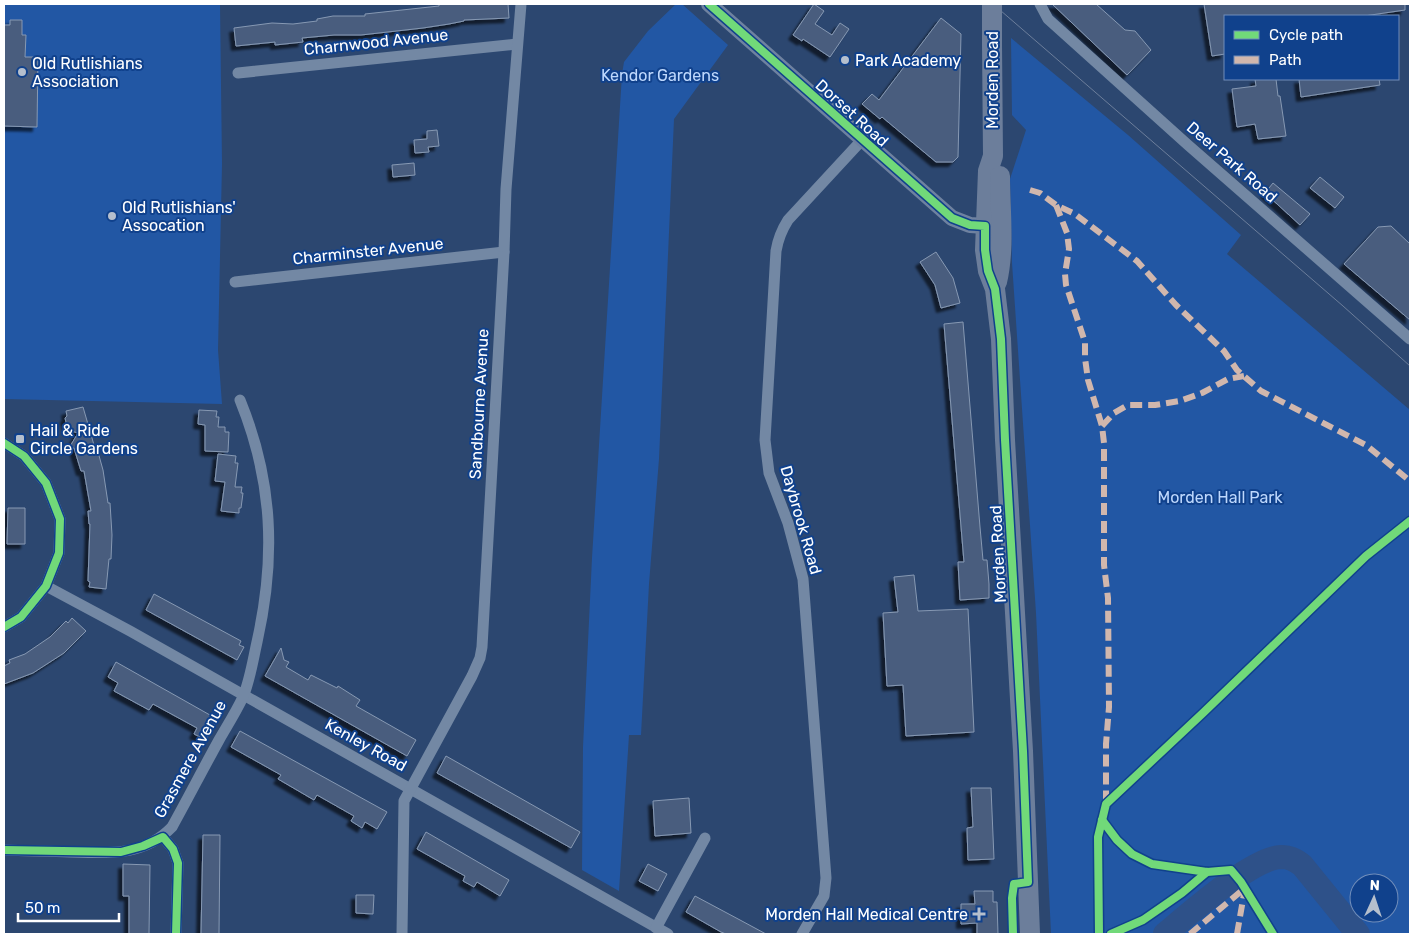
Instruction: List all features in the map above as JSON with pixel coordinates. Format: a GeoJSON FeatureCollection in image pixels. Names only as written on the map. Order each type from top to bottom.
{"type":"FeatureCollection","features":[{"type":"Feature","properties":{"kind":"highway","name":"Morden Road"},"geometry":{"type":"LineString","coordinates":[[992,4],[993,156],[988,171],[985,250],[988,271],[995,289],[1001,339],[1023,752],[1030,934]]}},
{"type":"Feature","properties":{"kind":"highway","name":"Morden Road"},"geometry":{"type":"LineString","coordinates":[[993,156],[1000,172],[1000,250],[999,272],[995,289]]}},
{"type":"Feature","properties":{"kind":"main road","name":"Dorset Road"},"geometry":{"type":"LineString","coordinates":[[709,4],[952,218],[970,225],[986,226]]}},
{"type":"Feature","properties":{"kind":"street","name":"Sandbourne Avenue"},"geometry":{"type":"LineString","coordinates":[[402,934],[404,807],[406,796],[480,658],[506,189],[521,4]]}},
{"type":"Feature","properties":{"kind":"street","name":"Deer Park Road"},"geometry":{"type":"LineString","coordinates":[[1040,4],[1048,19],[1188,145],[1410,339]]}},
{"type":"Feature","properties":{"kind":"street","name":"Charnwood Avenue"},"geometry":{"type":"LineString","coordinates":[[238,72],[517,44]]}},
{"type":"Feature","properties":{"kind":"street","name":"Daybrook Road"},"geometry":{"type":"LineString","coordinates":[[802,934],[824,896],[826,878],[803,579],[788,523],[769,473],[765,450],[776,251],[778,240],[788,220],[862,140]]}},
{"type":"Feature","properties":{"kind":"street","name":"Charminster Avenue"},"geometry":{"type":"LineString","coordinates":[[236,282],[504,252]]}},
{"type":"Feature","properties":{"kind":"street","name":"Grasmere Avenue"},"geometry":{"type":"LineString","coordinates":[[4,850],[121,852],[144,846],[163,837],[172,827],[243,696],[264,607],[270,545],[269,520],[260,460],[250,424],[240,400]]}},
{"type":"Feature","properties":{"kind":"street"},"geometry":{"type":"LineString","coordinates":[[4,444],[24,456],[46,482],[60,519],[59,553],[46,586],[21,617],[4,627]]}},
{"type":"Feature","properties":{"kind":"street","name":"Kenley Road"},"geometry":{"type":"LineString","coordinates":[[46,586],[668,934]]}},
{"type":"Feature","properties":{"kind":"street","name":"Grasmere Avenue"},"geometry":{"type":"LineString","coordinates":[[163,837],[173,849],[178,863],[176,934]]}},
{"type":"Feature","properties":{"kind":"street"},"geometry":{"type":"LineString","coordinates":[[656,928],[705,838]]}},
{"type":"Feature","properties":{"kind":"green space","name":"Old Rutlishians' Assocation"},"geometry":{"type":"Polygon","coordinates":[[[4,4],[220,4],[222,164],[218,350],[222,404],[4,399],[4,4]]]}},
{"type":"Feature","properties":{"kind":"green space","name":"Kendor Gardens"},"geometry":{"type":"Polygon","coordinates":[[[676,4],[682,4],[728,45],[674,119],[659,459],[649,584],[641,735],[629,735],[619,891],[582,870],[583,747],[592,558],[622,74],[624,62],[648,31],[676,4]]]}},
{"type":"Feature","properties":{"kind":"green space","name":"Morden Hall Park"},"geometry":{"type":"Polygon","coordinates":[[[1011,38],[1128,135],[1241,235],[1227,254],[1410,410],[1410,934],[1051,934],[1036,613],[1012,263],[1010,179],[1026,130],[1012,115],[1011,38]]]}},
{"type":"Feature","properties":{"kind":"building"},"geometry":{"type":"Polygon","coordinates":[[[439,4],[508,4],[509,18],[464,20],[423,28],[361,35],[302,38],[303,42],[275,45],[275,42],[236,46],[234,28],[272,23],[293,24],[317,21],[317,19],[333,16],[365,16],[365,14],[439,6],[439,4]]]}},
{"type":"Feature","properties":{"kind":"building"},"geometry":{"type":"Polygon","coordinates":[[[814,4],[824,11],[815,24],[832,35],[840,23],[849,29],[830,57],[803,39],[802,41],[793,35],[814,4]]]}},
{"type":"Feature","properties":{"kind":"building"},"geometry":{"type":"Polygon","coordinates":[[[1052,4],[1096,4],[1125,30],[1135,31],[1151,50],[1127,75],[1052,4]]]}},
{"type":"Feature","properties":{"kind":"building"},"geometry":{"type":"Polygon","coordinates":[[[1204,4],[1405,4],[1405,10],[1371,15],[1224,15],[1224,54],[1212,56],[1204,4]]]}},
{"type":"Feature","properties":{"kind":"building"},"geometry":{"type":"Polygon","coordinates":[[[941,18],[961,34],[958,157],[953,162],[936,162],[882,117],[880,119],[862,104],[872,94],[879,100],[941,18]]]}},
{"type":"Feature","properties":{"kind":"building","name":"Old Rutlishians Association"},"geometry":{"type":"Polygon","coordinates":[[[10,20],[22,20],[22,35],[26,35],[25,57],[38,57],[37,127],[4,126],[4,25],[10,25],[10,20]]]}},
{"type":"Feature","properties":{"kind":"building"},"geometry":{"type":"Polygon","coordinates":[[[1255,80],[1276,80],[1286,136],[1258,139],[1255,124],[1237,127],[1232,89],[1256,86],[1255,80]]]}},
{"type":"Feature","properties":{"kind":"building"},"geometry":{"type":"Polygon","coordinates":[[[1299,80],[1379,80],[1380,85],[1301,97],[1299,80]]]}},
{"type":"Feature","properties":{"kind":"building"},"geometry":{"type":"Polygon","coordinates":[[[437,130],[439,146],[428,147],[429,152],[415,153],[414,140],[427,139],[427,131],[437,130]]]}},
{"type":"Feature","properties":{"kind":"building"},"geometry":{"type":"Polygon","coordinates":[[[414,163],[415,175],[393,177],[392,165],[414,163]]]}},
{"type":"Feature","properties":{"kind":"building"},"geometry":{"type":"Polygon","coordinates":[[[1320,177],[1344,197],[1335,208],[1310,188],[1320,177]]]}},
{"type":"Feature","properties":{"kind":"building"},"geometry":{"type":"Polygon","coordinates":[[[1273,183],[1310,214],[1300,225],[1265,193],[1273,183]]]}},
{"type":"Feature","properties":{"kind":"building"},"geometry":{"type":"Polygon","coordinates":[[[1391,226],[1410,244],[1410,320],[1344,264],[1378,227],[1391,226]]]}},
{"type":"Feature","properties":{"kind":"building"},"geometry":{"type":"Polygon","coordinates":[[[936,252],[953,278],[960,303],[941,308],[935,285],[920,262],[936,252]]]}},
{"type":"Feature","properties":{"kind":"building"},"geometry":{"type":"Polygon","coordinates":[[[963,322],[983,560],[987,560],[989,598],[960,600],[958,562],[964,562],[944,324],[963,322]]]}},
{"type":"Feature","properties":{"kind":"building"},"geometry":{"type":"Polygon","coordinates":[[[83,407],[94,445],[96,445],[103,470],[108,503],[110,503],[111,559],[109,559],[106,589],[89,587],[90,524],[88,511],[91,511],[84,471],[81,471],[74,448],[69,448],[78,433],[68,430],[65,418],[67,416],[66,411],[83,407]]]}},
{"type":"Feature","properties":{"kind":"building"},"geometry":{"type":"Polygon","coordinates":[[[199,410],[217,411],[216,417],[219,417],[218,427],[225,427],[225,432],[229,432],[228,452],[205,451],[205,425],[198,424],[199,410]]]}},
{"type":"Feature","properties":{"kind":"building"},"geometry":{"type":"Polygon","coordinates":[[[218,454],[236,456],[235,463],[238,463],[235,487],[242,487],[241,493],[243,493],[239,513],[221,511],[225,482],[215,481],[218,454]]]}},
{"type":"Feature","properties":{"kind":"building"},"geometry":{"type":"Polygon","coordinates":[[[8,508],[25,508],[25,544],[7,544],[8,508]]]}},
{"type":"Feature","properties":{"kind":"building"},"geometry":{"type":"Polygon","coordinates":[[[914,575],[918,611],[968,609],[974,732],[906,736],[903,685],[887,686],[883,613],[898,612],[894,577],[914,575]]]}},
{"type":"Feature","properties":{"kind":"building"},"geometry":{"type":"Polygon","coordinates":[[[154,594],[241,641],[239,645],[244,647],[237,660],[146,610],[154,594]]]}},
{"type":"Feature","properties":{"kind":"building"},"geometry":{"type":"Polygon","coordinates":[[[72,618],[86,631],[64,653],[33,673],[4,684],[4,666],[10,663],[9,660],[25,654],[50,637],[66,621],[68,623],[72,618]]]}},
{"type":"Feature","properties":{"kind":"building"},"geometry":{"type":"Polygon","coordinates":[[[281,648],[284,660],[289,662],[286,667],[308,680],[311,675],[337,688],[338,686],[360,700],[356,706],[416,740],[407,756],[265,676],[281,648]]]}},
{"type":"Feature","properties":{"kind":"building"},"geometry":{"type":"Polygon","coordinates":[[[116,662],[217,719],[206,740],[194,734],[197,728],[153,704],[149,710],[114,691],[118,683],[108,677],[116,662]]]}},
{"type":"Feature","properties":{"kind":"building"},"geometry":{"type":"Polygon","coordinates":[[[240,731],[387,812],[377,829],[365,822],[362,828],[351,821],[354,816],[317,795],[314,800],[278,779],[281,775],[231,747],[240,731]]]}},
{"type":"Feature","properties":{"kind":"building"},"geometry":{"type":"Polygon","coordinates":[[[446,756],[580,832],[571,848],[437,773],[446,756]]]}},
{"type":"Feature","properties":{"kind":"building"},"geometry":{"type":"Polygon","coordinates":[[[971,788],[991,788],[994,859],[968,860],[967,828],[973,827],[971,788]]]}},
{"type":"Feature","properties":{"kind":"building"},"geometry":{"type":"Polygon","coordinates":[[[689,798],[691,833],[655,836],[653,801],[689,798]]]}},
{"type":"Feature","properties":{"kind":"building"},"geometry":{"type":"Polygon","coordinates":[[[426,832],[509,880],[500,896],[477,882],[474,887],[463,881],[465,876],[417,849],[426,832]]]}},
{"type":"Feature","properties":{"kind":"building"},"geometry":{"type":"Polygon","coordinates":[[[203,835],[220,835],[219,934],[201,934],[203,835]]]}},
{"type":"Feature","properties":{"kind":"building"},"geometry":{"type":"Polygon","coordinates":[[[123,864],[150,865],[149,934],[129,934],[129,896],[123,896],[123,864]]]}},
{"type":"Feature","properties":{"kind":"building"},"geometry":{"type":"Polygon","coordinates":[[[648,864],[667,874],[658,891],[639,881],[648,864]]]}},
{"type":"Feature","properties":{"kind":"building","name":"Morden Hall Medical Centre"},"geometry":{"type":"Polygon","coordinates":[[[974,891],[993,891],[993,902],[997,902],[998,934],[977,934],[977,923],[961,924],[961,904],[975,904],[974,891]]]}},
{"type":"Feature","properties":{"kind":"building"},"geometry":{"type":"Polygon","coordinates":[[[356,895],[374,895],[373,914],[356,913],[356,895]]]}},
{"type":"Feature","properties":{"kind":"building"},"geometry":{"type":"Polygon","coordinates":[[[695,896],[766,934],[726,934],[721,932],[686,912],[695,896]]]}},
{"type":"Feature","properties":{"kind":"waterway"},"geometry":{"type":"LineString","coordinates":[[1165,934],[1238,877],[1269,860],[1281,857],[1292,859],[1302,865],[1358,934]]}},
{"type":"Feature","properties":{"kind":"tram line"},"geometry":{"type":"LineString","coordinates":[[993,4],[1410,366]]}},
{"type":"Feature","properties":{"kind":"marked path"},"geometry":{"type":"LineString","coordinates":[[1030,190],[1040,193],[1056,205],[1075,214],[1137,261],[1176,305],[1224,351],[1237,370],[1261,391],[1366,445],[1410,481]]}},
{"type":"Feature","properties":{"kind":"marked path"},"geometry":{"type":"LineString","coordinates":[[1056,205],[1067,233],[1069,249],[1065,274],[1066,285],[1085,342],[1088,380],[1102,426],[1104,443],[1104,565],[1108,598],[1109,707],[1106,744],[1106,804]]}},
{"type":"Feature","properties":{"kind":"marked path"},"geometry":{"type":"LineString","coordinates":[[1102,426],[1114,413],[1128,405],[1155,405],[1180,401],[1202,393],[1228,379],[1244,376]]}},
{"type":"Feature","properties":{"kind":"marked path"},"geometry":{"type":"LineString","coordinates":[[1190,934],[1245,888]]}},
{"type":"Feature","properties":{"kind":"marked path"},"geometry":{"type":"LineString","coordinates":[[1237,934],[1245,888]]}},
{"type":"Feature","properties":{"kind":"cycle path"},"geometry":{"type":"LineString","coordinates":[[709,4],[952,218],[970,225],[985,226],[985,250],[988,271],[995,289],[1001,339],[1023,751],[1028,882],[1014,884],[1012,898],[1013,934]]}},
{"type":"Feature","properties":{"kind":"cycle path"},"geometry":{"type":"LineString","coordinates":[[4,443],[24,456],[46,483],[60,519],[59,553],[46,586],[21,617],[4,627]]}},
{"type":"Feature","properties":{"kind":"cycle path"},"geometry":{"type":"LineString","coordinates":[[1099,934],[1098,837],[1106,804],[1366,556],[1410,521]]}},
{"type":"Feature","properties":{"kind":"cycle path"},"geometry":{"type":"LineString","coordinates":[[1102,820],[1117,840],[1132,854],[1152,864],[1207,872],[1231,870],[1241,882],[1273,934]]}},
{"type":"Feature","properties":{"kind":"cycle path"},"geometry":{"type":"LineString","coordinates":[[4,850],[121,852],[143,846],[163,837],[173,849],[178,863],[176,934]]}},
{"type":"Feature","properties":{"kind":"cycle path"},"geometry":{"type":"LineString","coordinates":[[1111,934],[1143,920],[1182,893],[1207,872]]}},
{"type":"Feature","properties":{"kind":"place","name":"Park Academy"},"geometry":{"type":"Point","coordinates":[845,60]}},
{"type":"Feature","properties":{"kind":"place","name":"Old Rutlishians Association"},"geometry":{"type":"Point","coordinates":[22,72]}},
{"type":"Feature","properties":{"kind":"place","name":"Old Rutlishians' Assocation"},"geometry":{"type":"Point","coordinates":[112,216]}},
{"type":"Feature","properties":{"kind":"place","name":"Hail & Ride Circle Gardens"},"geometry":{"type":"Point","coordinates":[20,439]}},
{"type":"Feature","properties":{"kind":"place","name":"Morden Hall Medical Centre"},"geometry":{"type":"Point","coordinates":[979,914]}}]}
